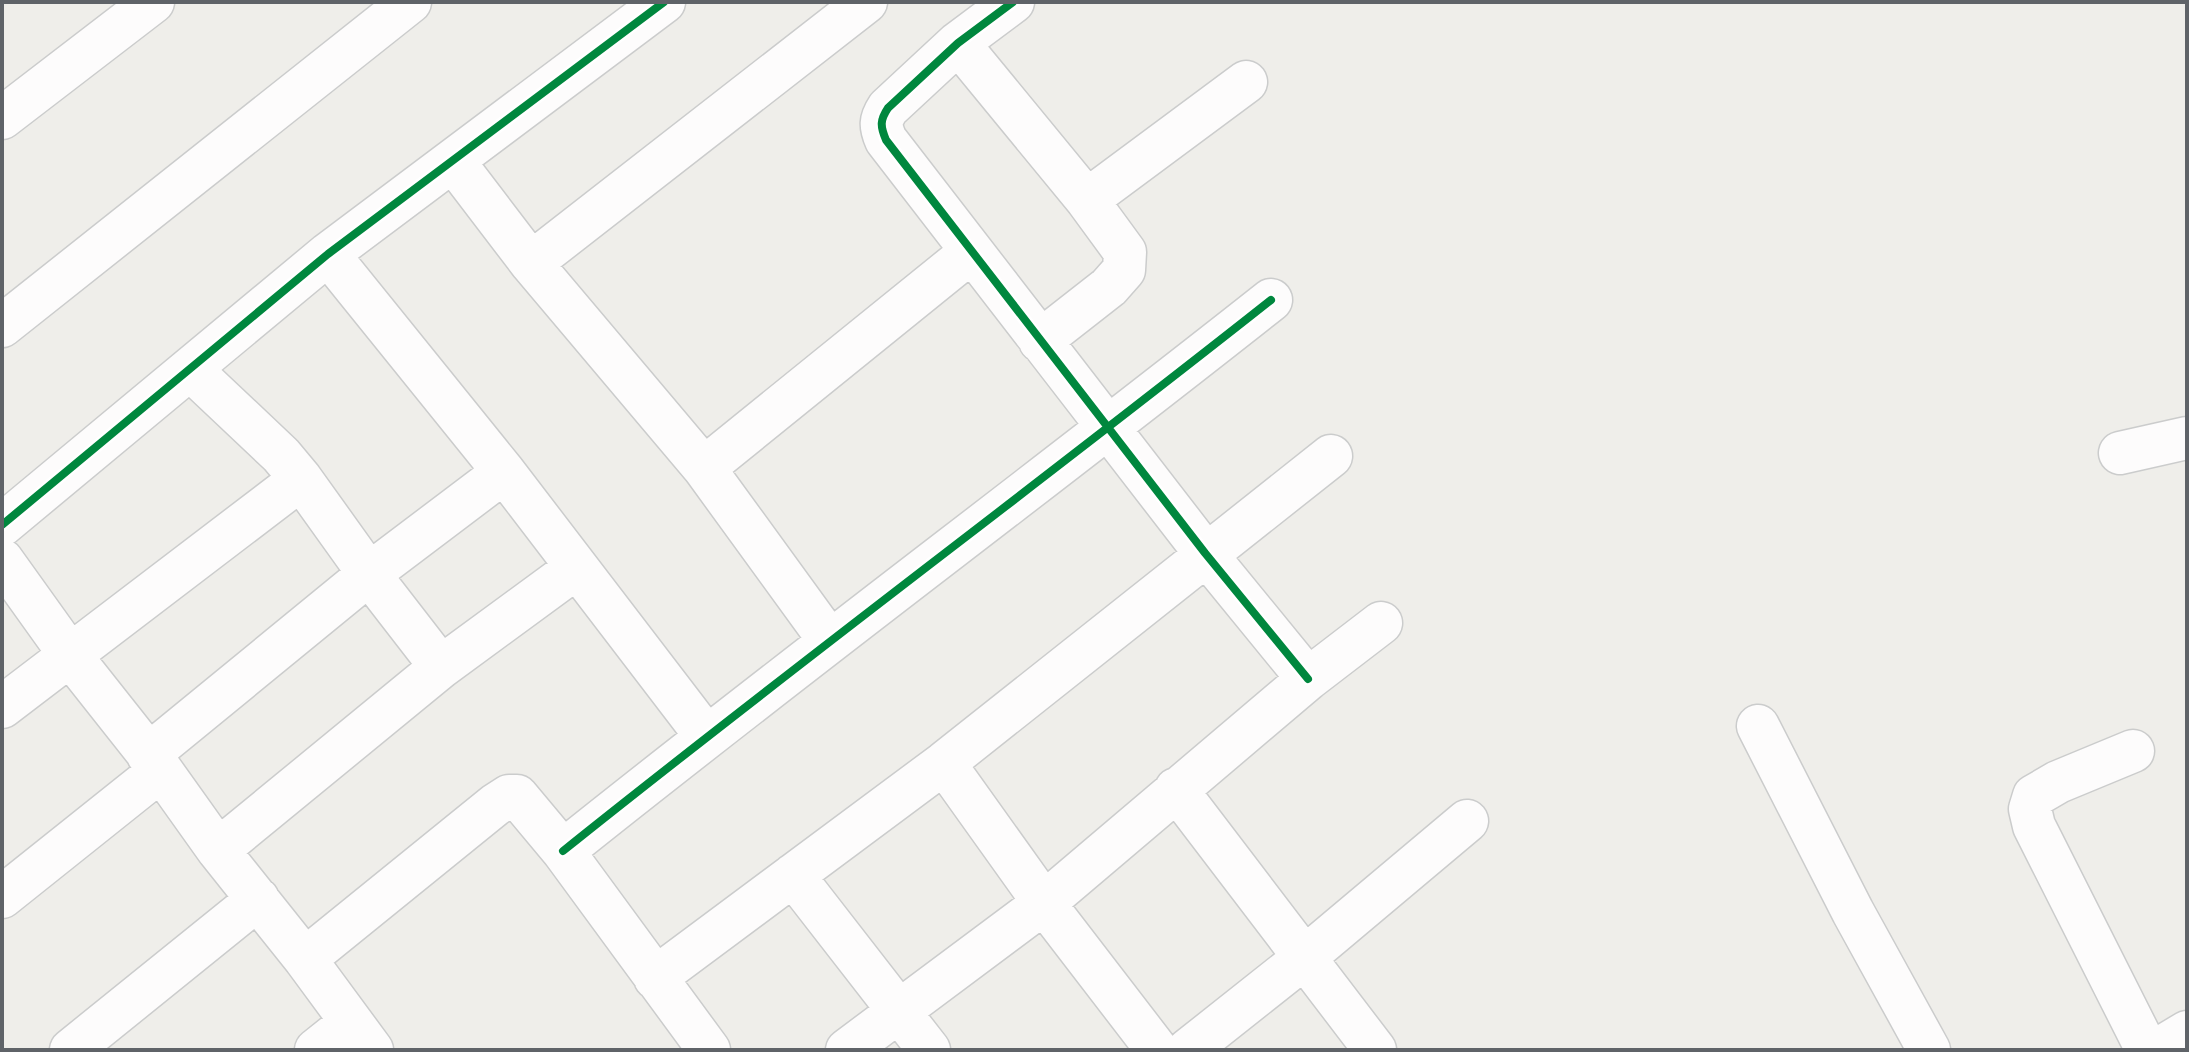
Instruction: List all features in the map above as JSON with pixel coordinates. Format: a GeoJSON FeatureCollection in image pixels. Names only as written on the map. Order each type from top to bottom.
{"type":"FeatureCollection","features":[{"type":"Feature","properties":{"kind":"street"},"geometry":{"type":"LineString","coordinates":[[2,118],[153,2]]}},
{"type":"Feature","properties":{"kind":"street"},"geometry":{"type":"LineString","coordinates":[[2,525],[328,254],[664,2]]}},
{"type":"Feature","properties":{"kind":"street"},"geometry":{"type":"LineString","coordinates":[[531,263],[866,2]]}},
{"type":"Feature","properties":{"kind":"street"},"geometry":{"type":"LineString","coordinates":[[1013,2],[958,43],[888,108],[881,118],[881,129],[886,140],[1040,341],[1110,427],[1205,553],[1308,679]]}},
{"type":"Feature","properties":{"kind":"street"},"geometry":{"type":"LineString","coordinates":[[2,326],[389,8]]}},
{"type":"Feature","properties":{"kind":"street"},"geometry":{"type":"LineString","coordinates":[[958,43],[1087,200],[1125,252],[1124,270],[1109,287],[1040,341]]}},
{"type":"Feature","properties":{"kind":"street"},"geometry":{"type":"LineString","coordinates":[[1087,200],[1246,82]]}},
{"type":"Feature","properties":{"kind":"street"},"geometry":{"type":"LineString","coordinates":[[454,162],[531,263],[704,468],[829,640]]}},
{"type":"Feature","properties":{"kind":"street"},"geometry":{"type":"LineString","coordinates":[[704,468],[971,252]]}},
{"type":"Feature","properties":{"kind":"street"},"geometry":{"type":"LineString","coordinates":[[328,254],[504,472],[706,736]]}},
{"type":"Feature","properties":{"kind":"street"},"geometry":{"type":"LineString","coordinates":[[563,851],[829,640],[1110,427],[1271,300]]}},
{"type":"Feature","properties":{"kind":"street"},"geometry":{"type":"LineString","coordinates":[[191,370],[281,455],[441,667]]}},
{"type":"Feature","properties":{"kind":"street"},"geometry":{"type":"LineString","coordinates":[[2120,453],[2187,438]]}},
{"type":"Feature","properties":{"kind":"street"},"geometry":{"type":"LineString","coordinates":[[655,978],[944,763],[1331,456]]}},
{"type":"Feature","properties":{"kind":"street"},"geometry":{"type":"LineString","coordinates":[[2,897],[369,574],[504,472]]}},
{"type":"Feature","properties":{"kind":"street"},"geometry":{"type":"LineString","coordinates":[[2,707],[301,479]]}},
{"type":"Feature","properties":{"kind":"street"},"geometry":{"type":"LineString","coordinates":[[2,560],[70,655],[362,1036],[316,1050]]}},
{"type":"Feature","properties":{"kind":"street"},"geometry":{"type":"LineString","coordinates":[[218,850],[441,667],[576,568]]}},
{"type":"Feature","properties":{"kind":"street"},"geometry":{"type":"LineString","coordinates":[[847,1050],[1044,903],[1308,679],[1381,623]]}},
{"type":"Feature","properties":{"kind":"street"},"geometry":{"type":"LineString","coordinates":[[1758,726],[1853,912],[1929,1050]]}},
{"type":"Feature","properties":{"kind":"street"},"geometry":{"type":"LineString","coordinates":[[2133,751],[2058,782],[2034,796],[2030,809],[2034,826],[2147,1050]]}},
{"type":"Feature","properties":{"kind":"street"},"geometry":{"type":"LineString","coordinates":[[944,763],[1044,903],[1157,1050]]}},
{"type":"Feature","properties":{"kind":"street"},"geometry":{"type":"LineString","coordinates":[[1176,789],[1375,1050]]}},
{"type":"Feature","properties":{"kind":"street"},"geometry":{"type":"LineString","coordinates":[[305,959],[509,796],[517,796],[563,851],[709,1050]]}},
{"type":"Feature","properties":{"kind":"street"},"geometry":{"type":"LineString","coordinates":[[1188,1050],[1304,958],[1467,821]]}},
{"type":"Feature","properties":{"kind":"street"},"geometry":{"type":"LineString","coordinates":[[793,875],[929,1050]]}},
{"type":"Feature","properties":{"kind":"street"},"geometry":{"type":"LineString","coordinates":[[71,1050],[258,899]]}},
{"type":"Feature","properties":{"kind":"street"},"geometry":{"type":"LineString","coordinates":[[2157,1050],[2187,1032]]}},
{"type":"Feature","properties":{"kind":"cycle path"},"geometry":{"type":"LineString","coordinates":[[2,525],[328,254],[664,2]]}},
{"type":"Feature","properties":{"kind":"cycle path"},"geometry":{"type":"LineString","coordinates":[[1013,2],[958,43],[888,108],[882,123],[886,140],[1205,553],[1308,679]]}},
{"type":"Feature","properties":{"kind":"cycle path"},"geometry":{"type":"LineString","coordinates":[[563,851],[1271,300]]}}]}
